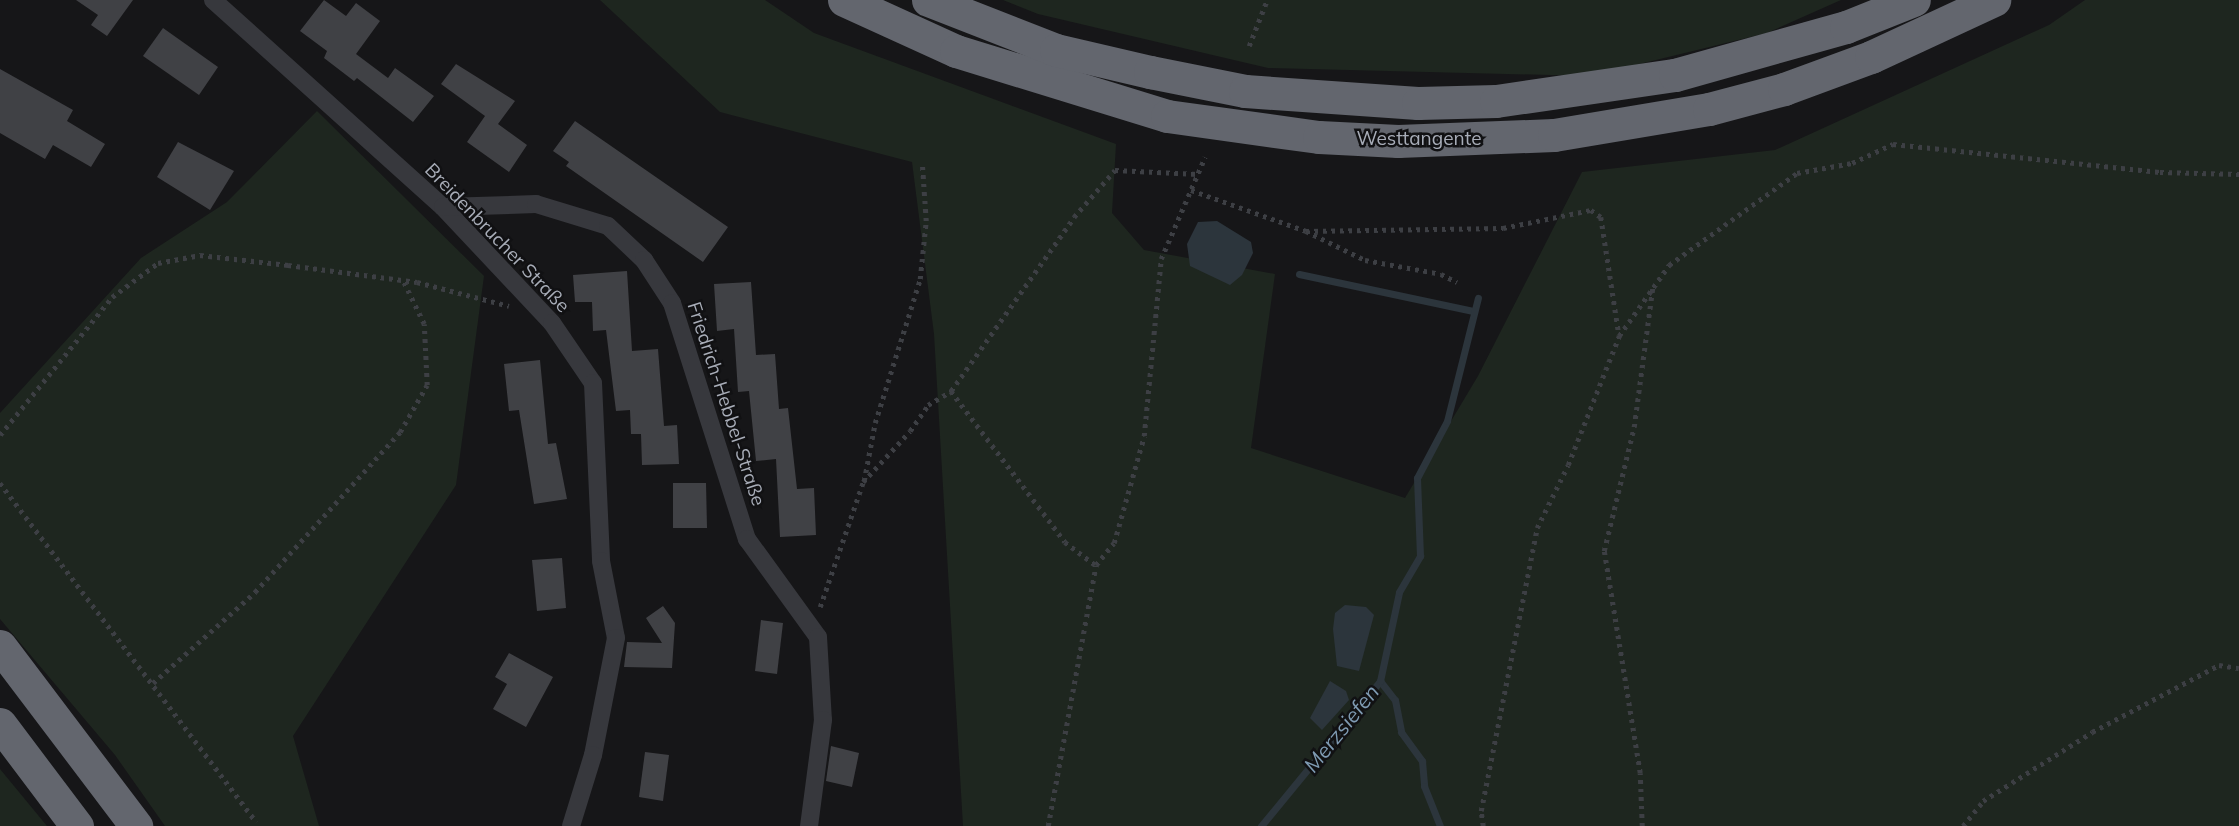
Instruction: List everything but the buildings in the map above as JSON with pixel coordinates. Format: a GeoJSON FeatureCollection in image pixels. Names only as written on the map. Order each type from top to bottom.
{"type":"FeatureCollection","features":[{"type":"Feature","properties":{"kind":"highway","name":"Westtangente"},"geometry":{"type":"LineString","coordinates":[[844,0],[956,51],[1167,116],[1293,134],[1398,141],[1554,135],[1709,109],[1784,89],[1871,57],[1994,0]]}},
{"type":"Feature","properties":{"kind":"highway","name":"Westtangente"},"geometry":{"type":"LineString","coordinates":[[928,0],[1056,50],[1150,72],[1245,91],[1418,103],[1573,92],[1675,75],[1846,27],[1914,0]]}},
{"type":"Feature","properties":{"kind":"highway"},"geometry":{"type":"LineString","coordinates":[[0,646],[136,826]]}},
{"type":"Feature","properties":{"kind":"highway"},"geometry":{"type":"LineString","coordinates":[[0,724],[77,826]]}},
{"type":"Feature","properties":{"kind":"street","name":"Breidenbrucher Straße"},"geometry":{"type":"LineString","coordinates":[[213,0],[443,207],[552,323],[593,383],[601,561],[616,638],[593,755],[572,826]]}},
{"type":"Feature","properties":{"kind":"street","name":"Friedrich-Hebbel-Straße"},"geometry":{"type":"LineString","coordinates":[[443,207],[536,204],[608,226],[644,260],[672,303],[747,539],[816,634]]}},
{"type":"Feature","properties":{"kind":"street"},"geometry":{"type":"LineString","coordinates":[[809,826],[823,720],[816,634]]}},
{"type":"Feature","properties":{"kind":"path"},"geometry":{"type":"LineString","coordinates":[[1249,46],[1267,0]]}},
{"type":"Feature","properties":{"kind":"path"},"geometry":{"type":"LineString","coordinates":[[1483,826],[1481,810],[1537,528],[1568,466],[1619,336],[1653,284],[1669,265],[1797,173],[1852,163],[1893,144],[2161,172],[2239,174]]}},
{"type":"Feature","properties":{"kind":"path"},"geometry":{"type":"LineString","coordinates":[[1048,826],[1096,565],[1114,542],[1144,436],[1161,260],[1205,157]]}},
{"type":"Feature","properties":{"kind":"path"},"geometry":{"type":"LineString","coordinates":[[816,634],[863,482],[876,423],[920,279],[926,221],[922,162]]}},
{"type":"Feature","properties":{"kind":"path"},"geometry":{"type":"LineString","coordinates":[[863,482],[911,431],[928,405],[951,391],[1074,216],[1115,170],[1198,174]]}},
{"type":"Feature","properties":{"kind":"path"},"geometry":{"type":"LineString","coordinates":[[1191,190],[1306,231],[1365,260],[1441,274],[1457,282]]}},
{"type":"Feature","properties":{"kind":"path"},"geometry":{"type":"LineString","coordinates":[[1306,231],[1503,228],[1591,210],[1601,217],[1619,336]]}},
{"type":"Feature","properties":{"kind":"path"},"geometry":{"type":"LineString","coordinates":[[0,435],[47,372],[113,296],[158,263],[200,255],[403,280],[511,306],[529,299]]}},
{"type":"Feature","properties":{"kind":"path"},"geometry":{"type":"LineString","coordinates":[[153,683],[255,592],[400,432],[427,385],[424,324],[403,280]]}},
{"type":"Feature","properties":{"kind":"path"},"geometry":{"type":"LineString","coordinates":[[1642,826],[1640,773],[1604,551],[1634,427],[1653,284]]}},
{"type":"Feature","properties":{"kind":"path"},"geometry":{"type":"LineString","coordinates":[[951,391],[1065,541],[1096,565]]}},
{"type":"Feature","properties":{"kind":"path"},"geometry":{"type":"LineString","coordinates":[[0,483],[256,822]]}},
{"type":"Feature","properties":{"kind":"path"},"geometry":{"type":"LineString","coordinates":[[1963,826],[1983,801],[2092,732],[2219,665],[2239,668]]}},
{"type":"Feature","properties":{"kind":"shaded area"},"geometry":{"type":"Polygon","coordinates":[[[600,0],[765,0],[814,33],[1116,144],[1112,213],[1144,250],[1275,274],[1251,448],[1405,498],[1478,376],[1582,172],[1775,150],[2049,25],[2085,0],[2239,0],[2239,826],[963,826],[934,334],[912,162],[720,112],[600,0]]]}},
{"type":"Feature","properties":{"kind":"shaded area"},"geometry":{"type":"Polygon","coordinates":[[[1003,0],[1841,0],[1767,33],[1590,76],[1268,68],[1038,14],[1003,0]]]}},
{"type":"Feature","properties":{"kind":"shaded area"},"geometry":{"type":"Polygon","coordinates":[[[317,111],[484,276],[456,485],[293,736],[319,826],[165,826],[115,755],[0,619],[0,413],[141,258],[227,202],[317,111]]]}},
{"type":"Feature","properties":{"kind":"shaded area"},"geometry":{"type":"Polygon","coordinates":[[[1217,221],[1251,242],[1253,253],[1242,275],[1230,285],[1190,266],[1187,244],[1198,222],[1217,221]]]}},
{"type":"Feature","properties":{"kind":"shaded area"},"geometry":{"type":"Polygon","coordinates":[[[1345,605],[1366,607],[1374,615],[1359,671],[1337,666],[1333,629],[1335,613],[1345,605]]]}},
{"type":"Feature","properties":{"kind":"shaded area"},"geometry":{"type":"Polygon","coordinates":[[[1330,681],[1346,691],[1349,700],[1322,730],[1310,718],[1330,681]]]}},
{"type":"Feature","properties":{"kind":"shaded area"},"geometry":{"type":"Polygon","coordinates":[[[0,769],[47,826],[0,826],[0,769]]]}},
{"type":"Feature","properties":{"kind":"waterway"},"geometry":{"type":"LineString","coordinates":[[1299,274],[1473,311]]}},
{"type":"Feature","properties":{"kind":"waterway","name":"Merzsiefen"},"geometry":{"type":"LineString","coordinates":[[1261,826],[1380,681],[1399,592],[1420,556],[1417,478],[1447,421],[1478,298]]}},
{"type":"Feature","properties":{"kind":"waterway"},"geometry":{"type":"LineString","coordinates":[[1380,681],[1395,700],[1401,732],[1422,761],[1424,786],[1440,826]]}}]}
